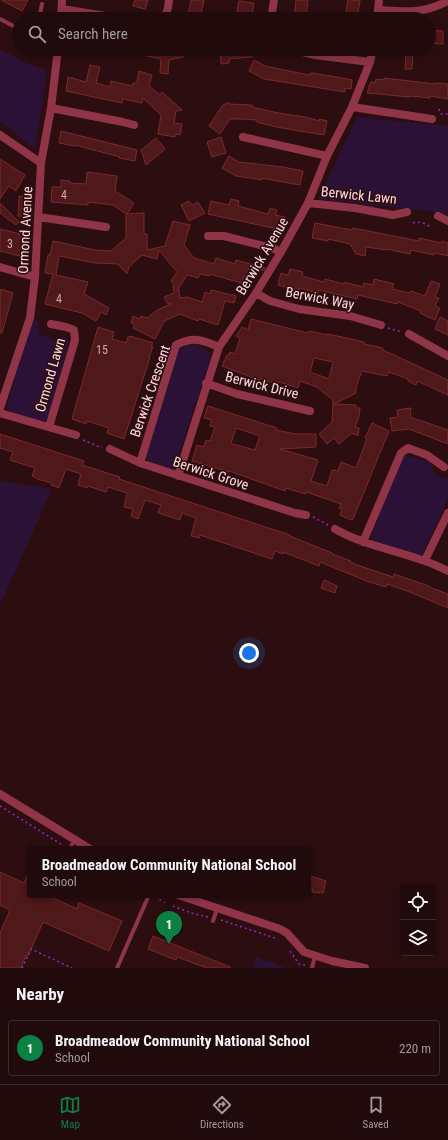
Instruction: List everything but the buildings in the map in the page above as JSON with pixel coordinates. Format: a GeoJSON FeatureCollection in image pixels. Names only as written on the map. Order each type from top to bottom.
{"type":"FeatureCollection","features":[{"type":"Feature","properties":{"kind":"street"},"geometry":{"type":"LineString","coordinates":[[62,0],[62,12]]}},
{"type":"Feature","properties":{"kind":"street"},"geometry":{"type":"LineString","coordinates":[[167,12],[169,0]]}},
{"type":"Feature","properties":{"kind":"street"},"geometry":{"type":"LineString","coordinates":[[272,12],[274,0]]}},
{"type":"Feature","properties":{"kind":"street"},"geometry":{"type":"LineString","coordinates":[[379,0],[378,10],[405,12],[427,10],[448,1]]}},
{"type":"Feature","properties":{"kind":"street"},"geometry":{"type":"LineString","coordinates":[[62,9],[81,12]]}},
{"type":"Feature","properties":{"kind":"street","name":"Ormond Avenue"},"geometry":{"type":"LineString","coordinates":[[0,408],[30,318],[36,277],[41,163],[51,108],[57,56]]}},
{"type":"Feature","properties":{"kind":"street"},"geometry":{"type":"LineString","coordinates":[[323,56],[370,62]]}},
{"type":"Feature","properties":{"kind":"street","name":"Berwick Avenue"},"geometry":{"type":"LineString","coordinates":[[178,476],[206,383],[219,347],[256,293],[308,203],[327,156],[352,107],[371,56]]}},
{"type":"Feature","properties":{"kind":"street"},"geometry":{"type":"LineString","coordinates":[[352,107],[432,119]]}},
{"type":"Feature","properties":{"kind":"street"},"geometry":{"type":"LineString","coordinates":[[51,108],[134,125]]}},
{"type":"Feature","properties":{"kind":"street"},"geometry":{"type":"LineString","coordinates":[[0,135],[41,163]]}},
{"type":"Feature","properties":{"kind":"street"},"geometry":{"type":"LineString","coordinates":[[243,137],[327,156]]}},
{"type":"Feature","properties":{"kind":"street","name":"Berwick Lawn"},"geometry":{"type":"LineString","coordinates":[[308,203],[355,208],[393,215],[407,212]]}},
{"type":"Feature","properties":{"kind":"street"},"geometry":{"type":"LineString","coordinates":[[438,216],[448,221]]}},
{"type":"Feature","properties":{"kind":"street"},"geometry":{"type":"LineString","coordinates":[[39,218],[106,227]]}},
{"type":"Feature","properties":{"kind":"street"},"geometry":{"type":"LineString","coordinates":[[208,236],[224,236],[272,248],[281,252]]}},
{"type":"Feature","properties":{"kind":"street"},"geometry":{"type":"LineString","coordinates":[[0,268],[36,277]]}},
{"type":"Feature","properties":{"kind":"street","name":"Berwick Way"},"geometry":{"type":"LineString","coordinates":[[256,293],[270,301],[292,307],[350,316],[381,325]]}},
{"type":"Feature","properties":{"kind":"street","name":"Ormond Lawn"},"geometry":{"type":"LineString","coordinates":[[49,427],[75,340],[74,330],[50,324]]}},
{"type":"Feature","properties":{"kind":"street"},"geometry":{"type":"LineString","coordinates":[[409,334],[448,356]]}},
{"type":"Feature","properties":{"kind":"street","name":"Berwick Crescent"},"geometry":{"type":"LineString","coordinates":[[140,463],[176,345],[186,340],[203,340],[219,347]]}},
{"type":"Feature","properties":{"kind":"street","name":"Berwick Drive"},"geometry":{"type":"LineString","coordinates":[[206,383],[237,394],[310,411]]}},
{"type":"Feature","properties":{"kind":"street"},"geometry":{"type":"LineString","coordinates":[[0,414],[76,435]]}},
{"type":"Feature","properties":{"kind":"street"},"geometry":{"type":"LineString","coordinates":[[363,542],[401,453],[408,448],[427,455],[444,468]]}},
{"type":"Feature","properties":{"kind":"street","name":"Berwick Grove"},"geometry":{"type":"LineString","coordinates":[[110,449],[140,463],[178,476],[295,513],[306,515]]}},
{"type":"Feature","properties":{"kind":"street"},"geometry":{"type":"LineString","coordinates":[[424,560],[448,513]]}},
{"type":"Feature","properties":{"kind":"street"},"geometry":{"type":"LineString","coordinates":[[334,529],[363,542],[424,560],[448,571]]}},
{"type":"Feature","properties":{"kind":"street"},"geometry":{"type":"LineString","coordinates":[[0,794],[85,846]]}},
{"type":"Feature","properties":{"kind":"street"},"geometry":{"type":"LineString","coordinates":[[186,898],[280,929],[287,933],[304,952],[365,968]]}},
{"type":"Feature","properties":{"kind":"lane"},"geometry":{"type":"LineString","coordinates":[[41,12],[42,4]]}},
{"type":"Feature","properties":{"kind":"lane"},"geometry":{"type":"LineString","coordinates":[[0,19],[12,25]]}},
{"type":"Feature","properties":{"kind":"lane"},"geometry":{"type":"LineString","coordinates":[[71,846],[74,840]]}},
{"type":"Feature","properties":{"kind":"lane"},"geometry":{"type":"LineString","coordinates":[[117,968],[149,898]]}},
{"type":"Feature","properties":{"kind":"lane"},"geometry":{"type":"LineString","coordinates":[[213,920],[217,909]]}},
{"type":"Feature","properties":{"kind":"lane"},"geometry":{"type":"LineString","coordinates":[[312,968],[316,956]]}},
{"type":"Feature","properties":{"kind":"path"},"geometry":{"type":"LineString","coordinates":[[439,109],[441,114],[448,114]]}},
{"type":"Feature","properties":{"kind":"path"},"geometry":{"type":"LineString","coordinates":[[413,224],[415,222],[430,226]]}},
{"type":"Feature","properties":{"kind":"path"},"geometry":{"type":"LineString","coordinates":[[381,325],[409,334]]}},
{"type":"Feature","properties":{"kind":"path"},"geometry":{"type":"LineString","coordinates":[[76,435],[86,442],[98,447],[110,449]]}},
{"type":"Feature","properties":{"kind":"path"},"geometry":{"type":"LineString","coordinates":[[306,515],[316,518],[334,529]]}},
{"type":"Feature","properties":{"kind":"path"},"geometry":{"type":"LineString","coordinates":[[0,806],[64,846]]}},
{"type":"Feature","properties":{"kind":"path"},"geometry":{"type":"LineString","coordinates":[[156,898],[191,913],[282,940]]}},
{"type":"Feature","properties":{"kind":"path"},"geometry":{"type":"LineString","coordinates":[[287,946],[300,964],[312,968]]}},
{"type":"Feature","properties":{"kind":"path"},"geometry":{"type":"LineString","coordinates":[[22,968],[31,949],[72,968]]}},
{"type":"Feature","properties":{"kind":"shaded area"},"geometry":{"type":"Polygon","coordinates":[[[0,49],[22,61],[47,71],[35,150],[0,121],[0,49]]]}},
{"type":"Feature","properties":{"kind":"shaded area"},"geometry":{"type":"Polygon","coordinates":[[[357,117],[448,126],[448,215],[428,211],[318,199],[357,117]]]}},
{"type":"Feature","properties":{"kind":"shaded area"},"geometry":{"type":"Polygon","coordinates":[[[32,320],[39,321],[39,334],[59,342],[62,334],[69,341],[49,415],[44,422],[12,414],[7,405],[32,320]]]}},
{"type":"Feature","properties":{"kind":"shaded area"},"geometry":{"type":"Polygon","coordinates":[[[188,344],[197,345],[210,352],[209,363],[175,465],[170,469],[155,465],[147,459],[146,455],[177,353],[179,349],[188,344]]]}},
{"type":"Feature","properties":{"kind":"shaded area"},"geometry":{"type":"Polygon","coordinates":[[[401,455],[431,462],[435,475],[448,479],[448,499],[422,555],[375,542],[372,539],[372,534],[401,455]]]}},
{"type":"Feature","properties":{"kind":"shaded area"},"geometry":{"type":"Polygon","coordinates":[[[0,481],[52,489],[0,605],[0,481]]]}},
{"type":"Feature","properties":{"kind":"shaded area"},"geometry":{"type":"Polygon","coordinates":[[[256,957],[287,968],[253,968],[256,957]]]}},
{"type":"Feature","properties":{"kind":"place","name":"Broadmeadow Community National School"},"geometry":{"type":"Point","coordinates":[169,944]}}]}
